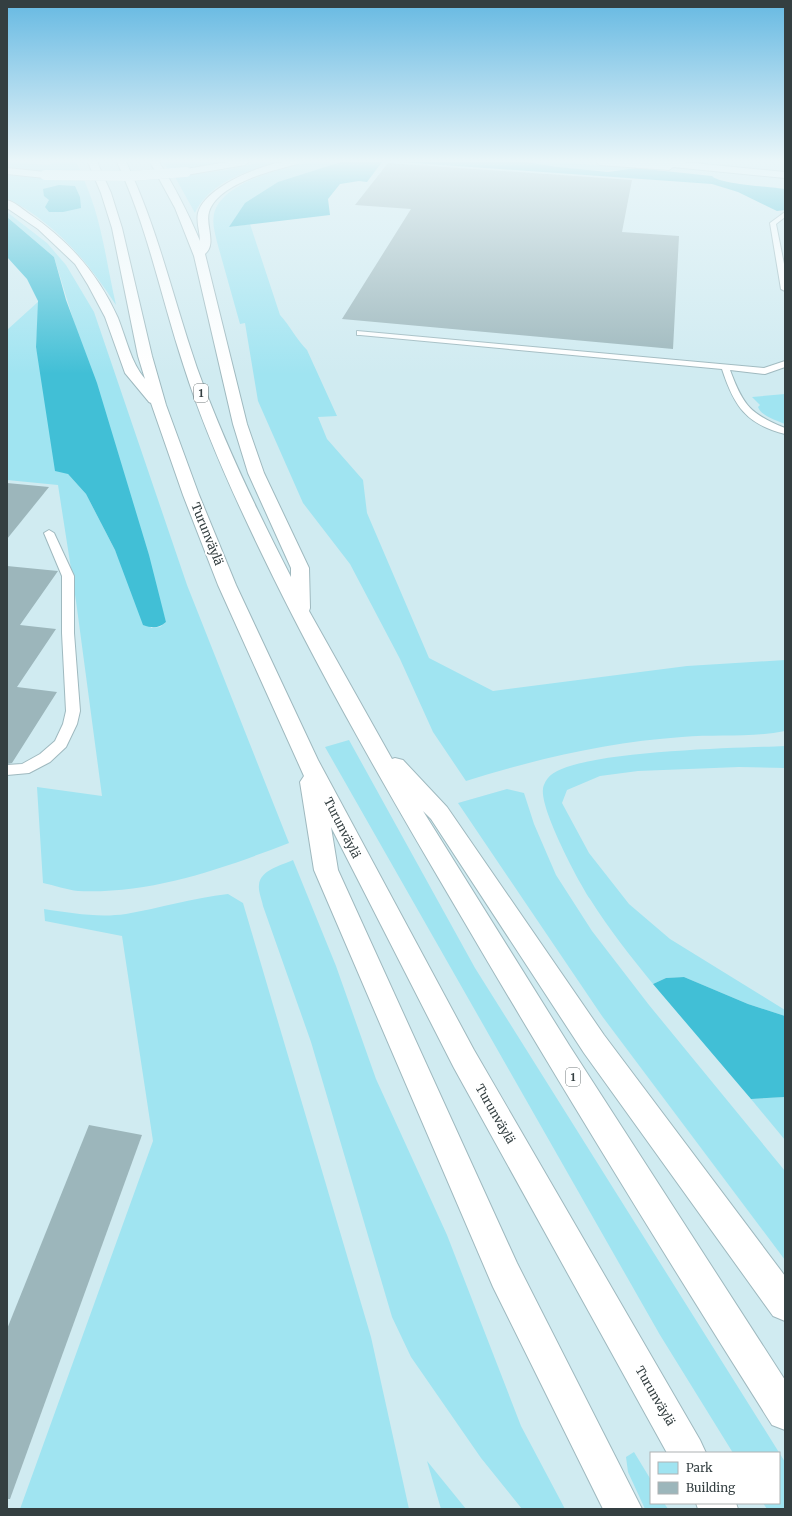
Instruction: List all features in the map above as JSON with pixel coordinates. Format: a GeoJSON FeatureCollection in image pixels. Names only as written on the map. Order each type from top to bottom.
{"type":"FeatureCollection","features":[{"type":"Feature","properties":{"kind":"highway"},"geometry":{"type":"LineString","coordinates":[[48,233],[78,262],[94,285],[111,317],[132,373],[159,405]]}},
{"type":"Feature","properties":{"kind":"highway","name":"Turunväylä"},"geometry":{"type":"LineString","coordinates":[[118,233],[145,356],[159,405],[191,495],[227,585],[307,760],[347,839],[464,1059],[686,1452]]}},
{"type":"Feature","properties":{"kind":"highway","name":"1"},"geometry":{"type":"LineString","coordinates":[[151,233],[177,325],[214,429],[242,496],[301,615],[368,738],[545,1034],[785,1412]]}},
{"type":"Feature","properties":{"kind":"highway"},"geometry":{"type":"LineString","coordinates":[[192,233],[200,256],[240,424],[256,473],[300,568],[301,615]]}},
{"type":"Feature","properties":{"kind":"highway"},"geometry":{"type":"LineString","coordinates":[[200,256],[205,241],[205,233]]}},
{"type":"Feature","properties":{"kind":"highway"},"geometry":{"type":"LineString","coordinates":[[368,738],[439,813],[594,1044],[785,1304]]}},
{"type":"Feature","properties":{"kind":"highway"},"geometry":{"type":"LineString","coordinates":[[307,760],[326,870],[505,1275],[623,1509]]}},
{"type":"Feature","properties":{"kind":"lane"},"geometry":{"type":"LineString","coordinates":[[775,233],[785,290]]}},
{"type":"Feature","properties":{"kind":"lane"},"geometry":{"type":"LineString","coordinates":[[360,333],[765,371],[785,364]]}},
{"type":"Feature","properties":{"kind":"lane"},"geometry":{"type":"LineString","coordinates":[[725,367],[738,401],[745,409],[785,432]]}},
{"type":"Feature","properties":{"kind":"lane"},"geometry":{"type":"LineString","coordinates":[[7,770],[24,769],[45,758],[61,744],[70,724],[73,711],[68,633],[68,576],[49,533]]}},
{"type":"Feature","properties":{"kind":"green space"},"geometry":{"type":"Polygon","coordinates":[[[26,233],[34,233],[47,243],[66,265],[94,312],[187,585],[289,843],[238,862],[186,878],[159,884],[106,891],[69,890],[43,883],[37,787],[102,796],[76,601],[58,485],[7,480],[7,330],[39,301],[36,347],[68,474],[86,494],[115,550],[151,628],[160,627],[166,622],[54,257],[26,233]]]}},
{"type":"Feature","properties":{"kind":"green space"},"geometry":{"type":"Polygon","coordinates":[[[57,233],[101,233],[116,305],[93,272],[69,244],[57,233]]]}},
{"type":"Feature","properties":{"kind":"green space"},"geometry":{"type":"Polygon","coordinates":[[[215,233],[253,233],[280,315],[307,350],[337,416],[318,417],[327,439],[363,480],[367,513],[429,658],[493,691],[687,666],[785,660],[785,731],[746,735],[695,736],[655,739],[600,747],[546,759],[466,781],[433,732],[400,659],[350,564],[303,503],[258,401],[245,323],[240,324],[215,233]]]}},
{"type":"Feature","properties":{"kind":"green space"},"geometry":{"type":"Polygon","coordinates":[[[785,394],[785,424],[762,413],[758,407],[760,405],[752,397],[785,394]]]}},
{"type":"Feature","properties":{"kind":"green space"},"geometry":{"type":"Polygon","coordinates":[[[349,740],[475,968],[779,1452],[732,1452],[660,1335],[325,747],[349,740]]]}},
{"type":"Feature","properties":{"kind":"green space"},"geometry":{"type":"Polygon","coordinates":[[[785,746],[785,768],[739,767],[638,771],[600,776],[567,790],[562,803],[589,853],[629,904],[670,939],[785,1010],[785,1016],[748,1004],[684,977],[666,978],[653,984],[605,921],[577,877],[553,828],[547,812],[543,789],[548,778],[563,769],[588,761],[621,756],[659,752],[785,746]]]}},
{"type":"Feature","properties":{"kind":"green space"},"geometry":{"type":"Polygon","coordinates":[[[507,789],[524,793],[534,824],[556,875],[592,931],[649,1005],[785,1171],[785,1260],[602,1016],[458,803],[507,789]]]}},
{"type":"Feature","properties":{"kind":"green space"},"geometry":{"type":"Polygon","coordinates":[[[293,860],[336,966],[376,1079],[447,1235],[521,1426],[565,1509],[522,1509],[481,1458],[411,1357],[392,1317],[311,1042],[263,906],[260,893],[259,885],[263,875],[272,869],[293,860]]]}},
{"type":"Feature","properties":{"kind":"green space"},"geometry":{"type":"Polygon","coordinates":[[[228,894],[243,903],[371,1337],[409,1509],[20,1509],[153,1141],[122,936],[45,921],[44,909],[85,914],[116,915],[139,912],[202,898],[228,894]]]}},
{"type":"Feature","properties":{"kind":"green space"},"geometry":{"type":"Polygon","coordinates":[[[785,1097],[785,1140],[751,1099],[785,1097]]]}},
{"type":"Feature","properties":{"kind":"green space"},"geometry":{"type":"Polygon","coordinates":[[[634,1452],[650,1478],[650,1504],[665,1504],[668,1509],[645,1509],[628,1472],[626,1457],[634,1452]]]}},
{"type":"Feature","properties":{"kind":"green space"},"geometry":{"type":"Polygon","coordinates":[[[780,1454],[785,1462],[785,1509],[767,1509],[764,1504],[780,1504],[780,1454]]]}},
{"type":"Feature","properties":{"kind":"green space"},"geometry":{"type":"Polygon","coordinates":[[[427,1461],[466,1509],[441,1509],[427,1461]]]}},
{"type":"Feature","properties":{"kind":"shaded area"},"geometry":{"type":"Polygon","coordinates":[[[7,233],[26,233],[54,257],[66,300],[97,383],[149,555],[166,622],[158,627],[143,625],[115,550],[86,494],[68,474],[55,471],[36,347],[38,301],[27,279],[7,257],[7,233]]]}},
{"type":"Feature","properties":{"kind":"shaded area"},"geometry":{"type":"Polygon","coordinates":[[[684,977],[748,1004],[785,1016],[785,1097],[751,1099],[653,984],[666,978],[684,977]]]}},
{"type":"Feature","properties":{"kind":"building"},"geometry":{"type":"Polygon","coordinates":[[[396,233],[633,233],[679,236],[673,349],[342,319],[396,233]]]}},
{"type":"Feature","properties":{"kind":"building"},"geometry":{"type":"Polygon","coordinates":[[[7,483],[49,487],[7,539],[7,483]]]}},
{"type":"Feature","properties":{"kind":"building"},"geometry":{"type":"Polygon","coordinates":[[[7,566],[58,571],[20,625],[56,629],[17,687],[57,692],[12,763],[7,764],[7,566]]]}},
{"type":"Feature","properties":{"kind":"building"},"geometry":{"type":"Polygon","coordinates":[[[89,1125],[142,1135],[10,1499],[7,1499],[7,1329],[89,1125]]]}}]}
